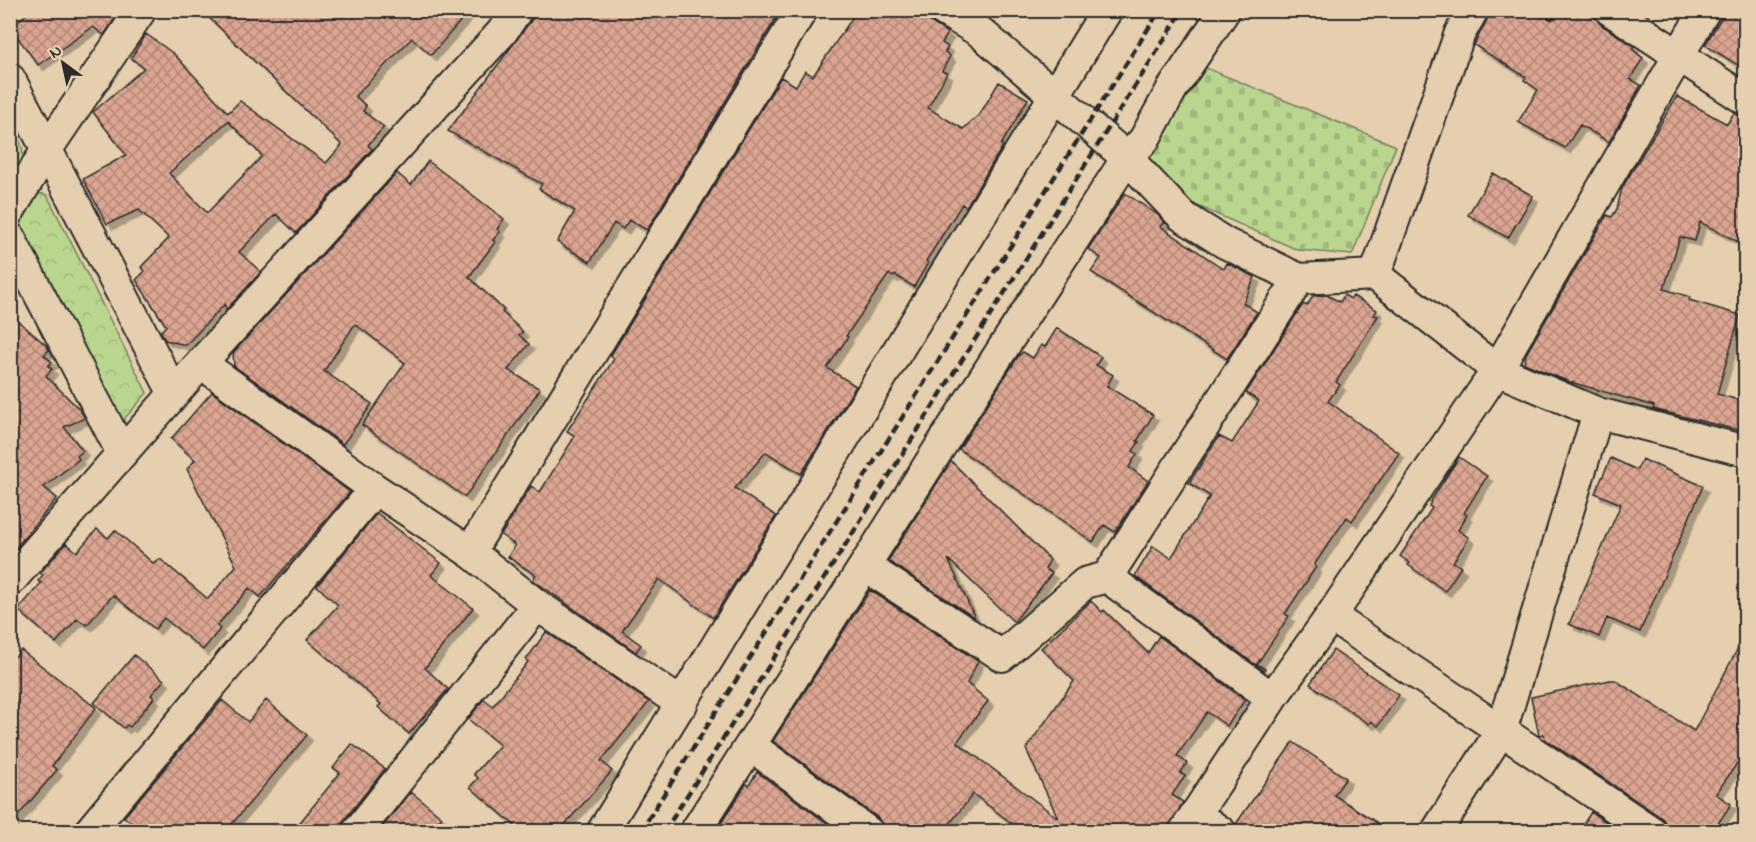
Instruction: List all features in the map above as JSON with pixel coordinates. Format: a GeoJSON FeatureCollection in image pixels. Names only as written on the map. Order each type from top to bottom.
{"type":"FeatureCollection","features":[{"type":"Feature","properties":{"kind":"street"},"geometry":{"type":"LineString","coordinates":[[10,210],[47,149],[141,10]]}},
{"type":"Feature","properties":{"kind":"street"},"geometry":{"type":"LineString","coordinates":[[10,581],[201,363],[502,32],[517,10]]}},
{"type":"Feature","properties":{"kind":"street"},"geometry":{"type":"LineString","coordinates":[[470,552],[802,10]]}},
{"type":"Feature","properties":{"kind":"street"},"geometry":{"type":"LineString","coordinates":[[943,10],[980,32],[1127,158],[1182,216],[1225,243],[1299,279],[1375,275],[1497,370],[1598,413],[1746,451]]}},
{"type":"Feature","properties":{"kind":"street"},"geometry":{"type":"LineString","coordinates":[[602,831],[1107,10]]}},
{"type":"Feature","properties":{"kind":"street"},"geometry":{"type":"LineString","coordinates":[[695,831],[1127,158],[1144,140],[1172,89],[1225,10]]}},
{"type":"Feature","properties":{"kind":"street"},"geometry":{"type":"LineString","coordinates":[[1375,275],[1460,33],[1473,10]]}},
{"type":"Feature","properties":{"kind":"street"},"geometry":{"type":"LineString","coordinates":[[1610,10],[1677,57],[1746,100]]}},
{"type":"Feature","properties":{"kind":"street"},"geometry":{"type":"LineString","coordinates":[[1221,831],[1190,823],[1272,698],[1331,616],[1497,370],[1705,10]]}},
{"type":"Feature","properties":{"kind":"street"},"geometry":{"type":"LineString","coordinates":[[10,79],[174,394]]}},
{"type":"Feature","properties":{"kind":"street"},"geometry":{"type":"LineString","coordinates":[[10,238],[123,453]]}},
{"type":"Feature","properties":{"kind":"street"},"geometry":{"type":"LineString","coordinates":[[865,566],[1002,656],[1085,583],[1107,577],[1299,279]]}},
{"type":"Feature","properties":{"kind":"street"},"geometry":{"type":"LineString","coordinates":[[201,363],[375,489],[470,552],[537,605],[682,704]]}},
{"type":"Feature","properties":{"kind":"street"},"geometry":{"type":"LineString","coordinates":[[1436,831],[1501,731],[1598,413]]}},
{"type":"Feature","properties":{"kind":"street"},"geometry":{"type":"LineString","coordinates":[[89,831],[375,489]]}},
{"type":"Feature","properties":{"kind":"street"},"geometry":{"type":"LineString","coordinates":[[1107,577],[1272,698]]}},
{"type":"Feature","properties":{"kind":"street"},"geometry":{"type":"LineString","coordinates":[[357,831],[537,605]]}},
{"type":"Feature","properties":{"kind":"street"},"geometry":{"type":"LineString","coordinates":[[1331,616],[1652,831]]}},
{"type":"Feature","properties":{"kind":"street"},"geometry":{"type":"LineString","coordinates":[[751,746],[868,831]]}},
{"type":"Feature","properties":{"kind":"green space"},"geometry":{"type":"Polygon","coordinates":[[[1206,68],[1396,146],[1352,255],[1298,250],[1182,199],[1146,158],[1206,68]]]}},
{"type":"Feature","properties":{"kind":"green space"},"geometry":{"type":"Polygon","coordinates":[[[10,122],[23,152],[20,164],[10,181],[10,122]]]}},
{"type":"Feature","properties":{"kind":"green space"},"geometry":{"type":"Polygon","coordinates":[[[38,193],[47,195],[147,393],[119,425],[22,229],[21,216],[38,193]]]}},
{"type":"Feature","properties":{"kind":"building"},"geometry":{"type":"Polygon","coordinates":[[[32,10],[117,10],[115,12],[118,14],[104,35],[93,27],[38,65],[10,27],[32,10]]]}},
{"type":"Feature","properties":{"kind":"building"},"geometry":{"type":"Polygon","coordinates":[[[201,10],[470,10],[431,55],[412,38],[355,96],[366,106],[363,111],[384,127],[368,145],[372,149],[296,233],[276,214],[239,252],[261,272],[226,310],[225,304],[186,345],[165,340],[161,331],[166,326],[136,280],[145,271],[141,267],[169,238],[139,210],[107,224],[83,179],[126,155],[93,112],[144,68],[131,58],[146,34],[174,54],[228,113],[240,101],[326,163],[342,145],[201,10]],[[228,121],[169,173],[207,213],[262,156],[228,121]]]}},
{"type":"Feature","properties":{"kind":"building"},"geometry":{"type":"Polygon","coordinates":[[[539,10],[781,10],[647,230],[629,220],[623,229],[614,223],[590,262],[557,242],[575,211],[539,189],[542,184],[448,131],[539,10]]]}},
{"type":"Feature","properties":{"kind":"building"},"geometry":{"type":"Polygon","coordinates":[[[1492,10],[1536,10],[1552,20],[1558,10],[1593,10],[1600,24],[1634,46],[1632,49],[1643,58],[1630,79],[1641,85],[1609,142],[1580,125],[1565,148],[1518,122],[1538,90],[1524,80],[1526,77],[1474,45],[1492,10]]]}},
{"type":"Feature","properties":{"kind":"building"},"geometry":{"type":"Polygon","coordinates":[[[1726,10],[1746,10],[1746,70],[1705,45],[1726,10]]]}},
{"type":"Feature","properties":{"kind":"building"},"geometry":{"type":"Polygon","coordinates":[[[857,11],[913,11],[948,33],[942,43],[948,47],[945,52],[950,56],[942,71],[947,73],[928,108],[963,129],[980,114],[999,82],[1028,99],[966,207],[962,204],[926,261],[928,263],[914,287],[895,275],[893,277],[889,274],[846,336],[848,337],[827,368],[856,386],[801,474],[766,452],[735,488],[776,516],[713,618],[659,579],[622,631],[641,645],[636,652],[533,580],[536,575],[508,557],[515,545],[501,535],[531,486],[540,492],[575,436],[567,431],[614,359],[611,355],[781,77],[796,86],[805,71],[813,76],[857,11]]]}},
{"type":"Feature","properties":{"kind":"building"},"geometry":{"type":"Polygon","coordinates":[[[1677,96],[1727,124],[1734,113],[1746,117],[1746,246],[1700,222],[1695,241],[1680,237],[1664,289],[1690,297],[1689,300],[1740,315],[1717,394],[1746,402],[1746,432],[1653,409],[1654,406],[1567,381],[1524,363],[1526,354],[1607,215],[1612,217],[1617,209],[1622,188],[1677,96]]]}},
{"type":"Feature","properties":{"kind":"building"},"geometry":{"type":"Polygon","coordinates":[[[428,161],[504,219],[497,229],[500,232],[493,240],[495,242],[469,277],[504,310],[502,312],[523,332],[519,335],[529,344],[508,370],[540,389],[465,497],[362,425],[405,363],[355,324],[324,371],[372,404],[343,444],[234,366],[233,353],[397,173],[411,185],[428,161]]]}},
{"type":"Feature","properties":{"kind":"building"},"geometry":{"type":"Polygon","coordinates":[[[1493,173],[1533,196],[1508,238],[1468,215],[1493,173]]]}},
{"type":"Feature","properties":{"kind":"building"},"geometry":{"type":"Polygon","coordinates":[[[1125,193],[1158,215],[1165,223],[1160,226],[1224,269],[1227,263],[1255,277],[1243,303],[1257,312],[1227,359],[1091,272],[1101,258],[1088,249],[1125,193]]]}},
{"type":"Feature","properties":{"kind":"building"},"geometry":{"type":"Polygon","coordinates":[[[1327,295],[1340,302],[1344,295],[1351,299],[1353,296],[1377,310],[1374,315],[1378,316],[1336,382],[1340,385],[1328,401],[1399,453],[1352,521],[1347,517],[1314,565],[1316,567],[1285,614],[1289,616],[1257,664],[1265,669],[1264,671],[1135,576],[1153,546],[1171,558],[1210,496],[1189,483],[1219,436],[1232,443],[1259,401],[1246,393],[1303,304],[1307,306],[1313,296],[1327,295]]]}},
{"type":"Feature","properties":{"kind":"building"},"geometry":{"type":"Polygon","coordinates":[[[10,314],[47,346],[49,350],[44,355],[52,362],[48,366],[52,369],[46,376],[85,418],[64,427],[83,451],[77,456],[79,459],[44,487],[57,498],[14,550],[10,551],[10,314]]]}},
{"type":"Feature","properties":{"kind":"building"},"geometry":{"type":"Polygon","coordinates":[[[1057,328],[1101,357],[1096,365],[1113,375],[1107,386],[1153,415],[1137,441],[1139,442],[1133,451],[1137,454],[1129,467],[1148,481],[1115,532],[1104,525],[1093,542],[959,449],[1017,358],[1023,352],[1033,358],[1041,345],[1045,347],[1057,328]]]}},
{"type":"Feature","properties":{"kind":"building"},"geometry":{"type":"Polygon","coordinates":[[[212,392],[350,492],[260,597],[249,588],[217,626],[220,629],[203,650],[164,618],[155,629],[113,595],[87,625],[77,619],[56,643],[18,610],[41,583],[38,581],[43,575],[40,573],[66,543],[77,552],[97,529],[108,538],[115,530],[153,563],[160,559],[208,599],[236,566],[187,469],[195,460],[171,439],[212,392]]]}},
{"type":"Feature","properties":{"kind":"building"},"geometry":{"type":"Polygon","coordinates":[[[1459,457],[1487,476],[1464,513],[1467,515],[1458,530],[1469,538],[1453,562],[1461,567],[1445,591],[1408,565],[1410,563],[1400,556],[1432,508],[1429,506],[1432,499],[1459,457]]]}},
{"type":"Feature","properties":{"kind":"building"},"geometry":{"type":"Polygon","coordinates":[[[1611,458],[1637,470],[1642,459],[1703,486],[1640,632],[1607,618],[1599,637],[1569,624],[1621,504],[1595,493],[1611,458]]]}},
{"type":"Feature","properties":{"kind":"building"},"geometry":{"type":"Polygon","coordinates":[[[951,461],[1050,560],[1045,569],[1052,573],[1014,622],[948,559],[975,618],[888,561],[951,461]]]}},
{"type":"Feature","properties":{"kind":"building"},"geometry":{"type":"Polygon","coordinates":[[[377,513],[441,563],[431,575],[473,608],[425,668],[448,689],[409,734],[378,707],[381,704],[307,640],[338,605],[317,586],[377,513]]]}},
{"type":"Feature","properties":{"kind":"building"},"geometry":{"type":"Polygon","coordinates":[[[870,590],[978,661],[967,683],[988,701],[957,742],[1058,818],[1026,749],[1074,681],[1041,648],[1091,601],[1102,612],[1104,610],[1148,653],[1159,636],[1245,700],[1227,726],[1207,712],[1177,756],[1187,763],[1180,773],[1185,776],[1172,795],[1183,802],[1167,831],[1022,831],[973,794],[944,831],[885,831],[878,818],[773,741],[870,590]]]}},
{"type":"Feature","properties":{"kind":"building"},"geometry":{"type":"Polygon","coordinates":[[[546,632],[649,702],[601,761],[612,771],[559,831],[521,831],[470,787],[478,778],[474,774],[500,745],[468,719],[484,699],[493,706],[528,662],[526,660],[546,632]]]}},
{"type":"Feature","properties":{"kind":"building"},"geometry":{"type":"Polygon","coordinates":[[[1746,633],[1746,750],[1716,794],[1731,804],[1713,831],[1669,831],[1662,818],[1545,739],[1544,734],[1539,735],[1531,697],[1610,680],[1615,680],[1694,731],[1746,633]]]}},
{"type":"Feature","properties":{"kind":"building"},"geometry":{"type":"Polygon","coordinates":[[[21,650],[96,708],[52,766],[57,770],[10,825],[10,662],[21,650]]]}},
{"type":"Feature","properties":{"kind":"building"},"geometry":{"type":"Polygon","coordinates":[[[1333,650],[1399,695],[1378,726],[1371,721],[1369,724],[1310,684],[1333,650]]]}},
{"type":"Feature","properties":{"kind":"building"},"geometry":{"type":"Polygon","coordinates":[[[134,655],[164,680],[151,695],[154,698],[130,727],[127,725],[124,728],[94,703],[134,655]]]}},
{"type":"Feature","properties":{"kind":"building"},"geometry":{"type":"Polygon","coordinates":[[[222,700],[248,722],[266,700],[307,735],[226,831],[141,831],[124,817],[222,700]]]}},
{"type":"Feature","properties":{"kind":"building"},"geometry":{"type":"Polygon","coordinates":[[[1293,742],[1346,778],[1334,795],[1390,831],[1238,831],[1236,824],[1293,742]]]}},
{"type":"Feature","properties":{"kind":"building"},"geometry":{"type":"Polygon","coordinates":[[[352,744],[385,769],[343,821],[340,831],[293,831],[340,773],[333,768],[352,744]]]}},
{"type":"Feature","properties":{"kind":"building"},"geometry":{"type":"Polygon","coordinates":[[[757,772],[838,831],[716,831],[746,784],[749,785],[757,772]]]}},
{"type":"Feature","properties":{"kind":"building"},"geometry":{"type":"Polygon","coordinates":[[[411,792],[442,817],[430,831],[379,831],[411,792]]]}},
{"type":"Feature","properties":{"kind":"building"},"geometry":{"type":"Polygon","coordinates":[[[1591,812],[1620,831],[1579,831],[1591,812]]]}},
{"type":"Feature","properties":{"kind":"railway"},"geometry":{"type":"LineString","coordinates":[[640,832],[1160,10]]}},
{"type":"Feature","properties":{"kind":"railway"},"geometry":{"type":"LineString","coordinates":[[664,832],[1183,10]]}}]}
